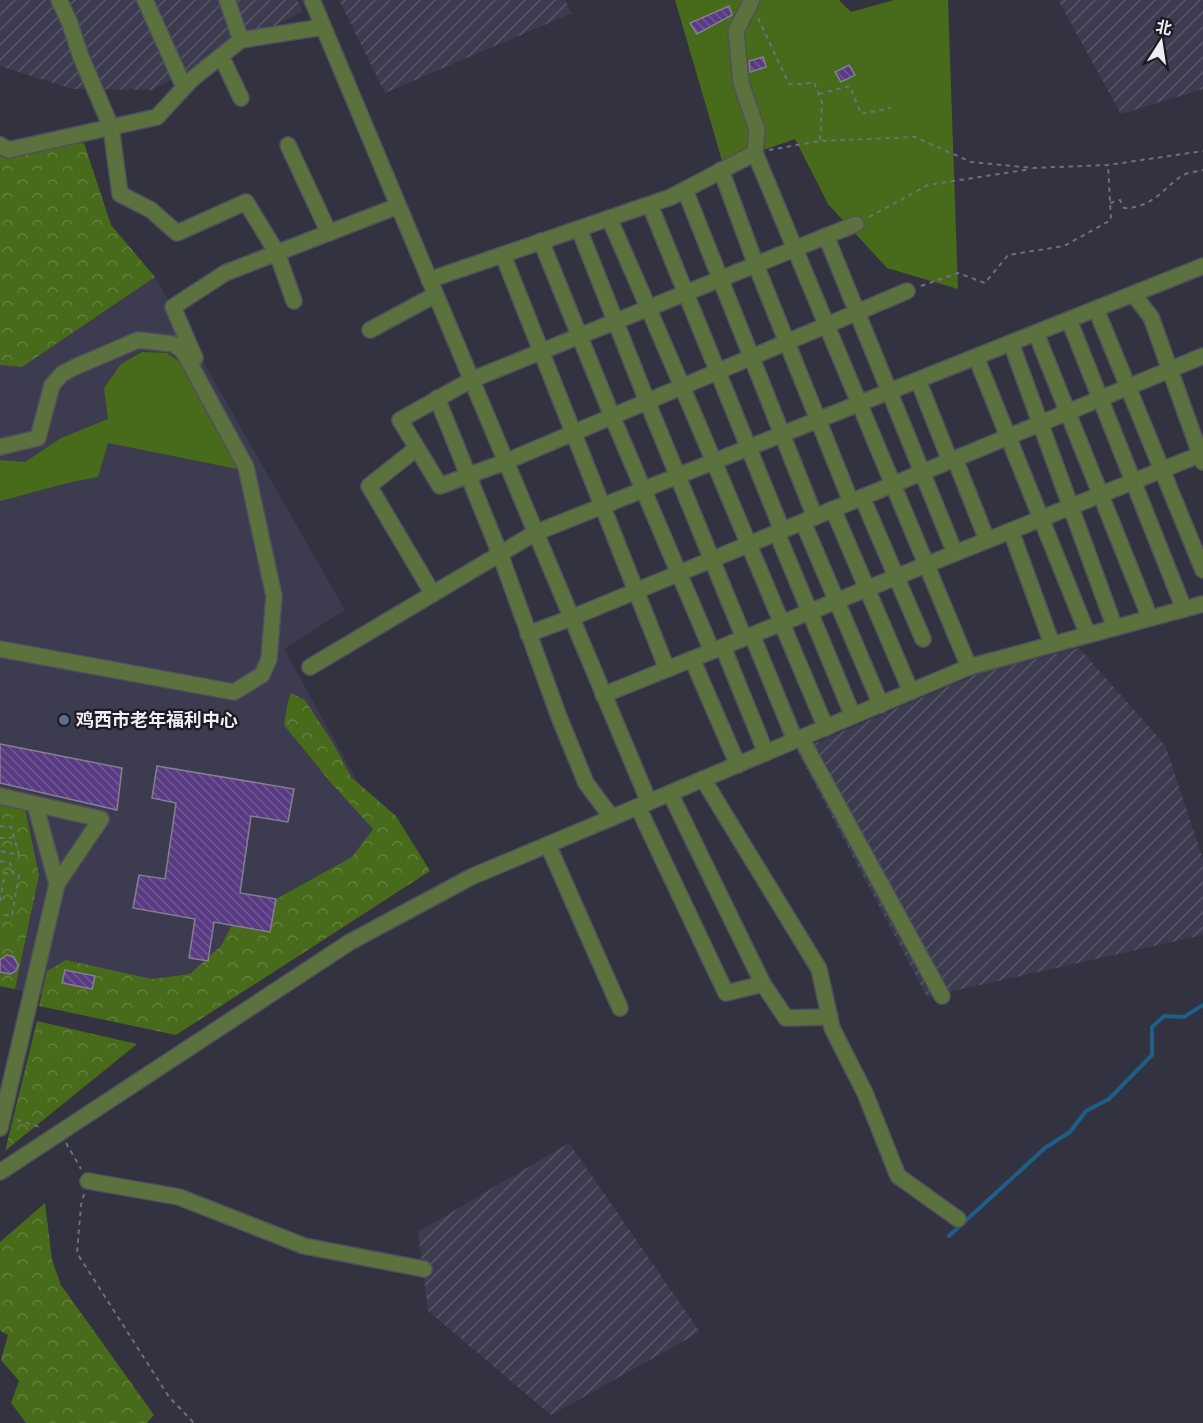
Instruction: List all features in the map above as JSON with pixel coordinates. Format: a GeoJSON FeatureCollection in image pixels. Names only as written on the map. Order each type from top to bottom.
{"type":"FeatureCollection","features":[{"type":"Feature","properties":{"kind":"street"},"geometry":{"type":"LineString","coordinates":[[59,0],[111,127],[120,194],[151,210],[177,233],[246,202],[277,253],[294,301]]}},
{"type":"Feature","properties":{"kind":"street"},"geometry":{"type":"LineString","coordinates":[[145,0],[184,87]]}},
{"type":"Feature","properties":{"kind":"street"},"geometry":{"type":"LineString","coordinates":[[227,0],[241,40]]}},
{"type":"Feature","properties":{"kind":"street"},"geometry":{"type":"LineString","coordinates":[[312,0],[603,695],[644,805],[726,993],[763,984]]}},
{"type":"Feature","properties":{"kind":"street"},"geometry":{"type":"LineString","coordinates":[[751,2],[735,32],[741,83],[757,130],[755,153],[969,667]]}},
{"type":"Feature","properties":{"kind":"street"},"geometry":{"type":"LineString","coordinates":[[0,145],[8,150],[157,117],[184,87],[241,40],[323,27]]}},
{"type":"Feature","properties":{"kind":"street"},"geometry":{"type":"LineString","coordinates":[[221,56],[241,98]]}},
{"type":"Feature","properties":{"kind":"street"},"geometry":{"type":"LineString","coordinates":[[288,145],[329,233]]}},
{"type":"Feature","properties":{"kind":"street"},"geometry":{"type":"LineString","coordinates":[[429,280],[650,205],[685,190],[755,153]]}},
{"type":"Feature","properties":{"kind":"street"},"geometry":{"type":"LineString","coordinates":[[721,171],[756,265],[819,420],[923,639]]}},
{"type":"Feature","properties":{"kind":"street"},"geometry":{"type":"LineString","coordinates":[[685,190],[782,434],[837,601],[881,705]]}},
{"type":"Feature","properties":{"kind":"street"},"geometry":{"type":"LineString","coordinates":[[650,205],[748,448],[808,612],[853,716]]}},
{"type":"Feature","properties":{"kind":"street"},"geometry":{"type":"LineString","coordinates":[[201,371],[173,307],[225,273],[398,206]]}},
{"type":"Feature","properties":{"kind":"street"},"geometry":{"type":"LineString","coordinates":[[609,218],[715,461],[826,728]]}},
{"type":"Feature","properties":{"kind":"street"},"geometry":{"type":"LineString","coordinates":[[856,224],[471,380],[400,420],[440,486],[505,462],[907,291]]}},
{"type":"Feature","properties":{"kind":"street"},"geometry":{"type":"LineString","coordinates":[[579,229],[677,476],[712,560],[748,637],[798,739],[942,996]]}},
{"type":"Feature","properties":{"kind":"street"},"geometry":{"type":"LineString","coordinates":[[826,236],[955,554]]}},
{"type":"Feature","properties":{"kind":"street"},"geometry":{"type":"LineString","coordinates":[[541,242],[679,573],[766,753]]}},
{"type":"Feature","properties":{"kind":"street"},"geometry":{"type":"LineString","coordinates":[[503,255],[668,669]]}},
{"type":"Feature","properties":{"kind":"street"},"geometry":{"type":"LineString","coordinates":[[310,667],[535,533],[1203,266]]}},
{"type":"Feature","properties":{"kind":"street"},"geometry":{"type":"LineString","coordinates":[[603,695],[1162,470],[1201,458],[1151,317],[1133,294]]}},
{"type":"Feature","properties":{"kind":"street"},"geometry":{"type":"LineString","coordinates":[[370,330],[435,296]]}},
{"type":"Feature","properties":{"kind":"street"},"geometry":{"type":"LineString","coordinates":[[1096,309],[1203,570]]}},
{"type":"Feature","properties":{"kind":"street"},"geometry":{"type":"LineString","coordinates":[[1069,320],[1184,609]]}},
{"type":"Feature","properties":{"kind":"street"},"geometry":{"type":"LineString","coordinates":[[1036,333],[1150,618]]}},
{"type":"Feature","properties":{"kind":"street"},"geometry":{"type":"LineString","coordinates":[[0,447],[38,438],[52,385],[62,374],[138,340],[173,344],[183,351],[246,466],[274,596],[269,659],[262,675],[234,692],[0,649]]}},
{"type":"Feature","properties":{"kind":"street"},"geometry":{"type":"LineString","coordinates":[[1011,343],[1114,628]]}},
{"type":"Feature","properties":{"kind":"street"},"geometry":{"type":"LineString","coordinates":[[528,634],[1203,356]]}},
{"type":"Feature","properties":{"kind":"street"},"geometry":{"type":"LineString","coordinates":[[976,357],[1088,635]]}},
{"type":"Feature","properties":{"kind":"street"},"geometry":{"type":"LineString","coordinates":[[918,380],[987,540]]}},
{"type":"Feature","properties":{"kind":"street"},"geometry":{"type":"LineString","coordinates":[[437,399],[500,554],[559,717],[586,783],[612,818]]}},
{"type":"Feature","properties":{"kind":"street"},"geometry":{"type":"LineString","coordinates":[[417,448],[369,486],[433,594]]}},
{"type":"Feature","properties":{"kind":"street"},"geometry":{"type":"LineString","coordinates":[[833,509],[911,692]]}},
{"type":"Feature","properties":{"kind":"street"},"geometry":{"type":"LineString","coordinates":[[1011,531],[1052,644]]}},
{"type":"Feature","properties":{"kind":"street"},"geometry":{"type":"LineString","coordinates":[[0,1172],[350,942],[471,877],[969,667],[1203,604]]}},
{"type":"Feature","properties":{"kind":"street"},"geometry":{"type":"LineString","coordinates":[[692,659],[738,765]]}},
{"type":"Feature","properties":{"kind":"street"},"geometry":{"type":"LineString","coordinates":[[703,779],[819,969],[832,1028],[866,1093],[898,1176],[958,1219]]}},
{"type":"Feature","properties":{"kind":"street"},"geometry":{"type":"LineString","coordinates":[[670,793],[763,984],[786,1018],[830,1017]]}},
{"type":"Feature","properties":{"kind":"street"},"geometry":{"type":"LineString","coordinates":[[0,796],[101,819],[57,884],[3,1097],[1,1122]]}},
{"type":"Feature","properties":{"kind":"street"},"geometry":{"type":"LineString","coordinates":[[35,804],[57,884]]}},
{"type":"Feature","properties":{"kind":"street"},"geometry":{"type":"LineString","coordinates":[[548,845],[620,1008]]}},
{"type":"Feature","properties":{"kind":"street"},"geometry":{"type":"LineString","coordinates":[[88,1181],[179,1197],[304,1246],[424,1269]]}},
{"type":"Feature","properties":{"kind":"path"},"geometry":{"type":"LineString","coordinates":[[751,2],[789,84],[814,82],[822,104],[820,141]]}},
{"type":"Feature","properties":{"kind":"path"},"geometry":{"type":"LineString","coordinates":[[819,94],[850,86],[861,114],[891,108]]}},
{"type":"Feature","properties":{"kind":"path"},"geometry":{"type":"LineString","coordinates":[[755,153],[820,141],[915,137],[971,162],[1043,168]]}},
{"type":"Feature","properties":{"kind":"path"},"geometry":{"type":"LineString","coordinates":[[856,224],[928,185],[1043,168],[1108,165],[1203,151]]}},
{"type":"Feature","properties":{"kind":"path"},"geometry":{"type":"LineString","coordinates":[[907,291],[958,273],[985,283],[1008,255],[1064,246],[1111,220],[1108,165]]}},
{"type":"Feature","properties":{"kind":"path"},"geometry":{"type":"LineString","coordinates":[[1110,203],[1120,200],[1124,208],[1135,208],[1159,197],[1182,175],[1203,170]]}},
{"type":"Feature","properties":{"kind":"path"},"geometry":{"type":"LineString","coordinates":[[0,825],[11,827],[19,855],[0,851]]}},
{"type":"Feature","properties":{"kind":"path"},"geometry":{"type":"LineString","coordinates":[[0,838],[14,838]]}},
{"type":"Feature","properties":{"kind":"path"},"geometry":{"type":"LineString","coordinates":[[0,861],[10,863],[14,874]]}},
{"type":"Feature","properties":{"kind":"path"},"geometry":{"type":"LineString","coordinates":[[0,901],[5,873],[19,875],[12,916],[0,914]]}},
{"type":"Feature","properties":{"kind":"path"},"geometry":{"type":"LineString","coordinates":[[1,1122],[60,1132],[88,1181],[81,1206],[77,1253],[169,1397],[194,1423]]}},
{"type":"Feature","properties":{"kind":"shaded area"},"geometry":{"type":"Polygon","coordinates":[[[0,0],[297,0],[303,11],[152,90],[72,89],[0,66],[0,0]]]}},
{"type":"Feature","properties":{"kind":"shaded area"},"geometry":{"type":"Polygon","coordinates":[[[339,0],[565,0],[572,13],[385,93],[339,0]]]}},
{"type":"Feature","properties":{"kind":"shaded area"},"geometry":{"type":"Polygon","coordinates":[[[1058,0],[1203,0],[1203,89],[1121,114],[1058,0]]]}},
{"type":"Feature","properties":{"kind":"shaded area"},"geometry":{"type":"Polygon","coordinates":[[[155,277],[345,610],[284,649],[403,863],[171,1019],[0,987],[0,359],[29,362],[155,277]]]}},
{"type":"Feature","properties":{"kind":"shaded area"},"geometry":{"type":"Polygon","coordinates":[[[1079,648],[1165,745],[1203,859],[1203,935],[927,997],[797,751],[977,674],[1079,648]]]}},
{"type":"Feature","properties":{"kind":"shaded area"},"geometry":{"type":"Polygon","coordinates":[[[569,1143],[700,1332],[551,1415],[428,1311],[418,1232],[569,1143]]]}},
{"type":"Feature","properties":{"kind":"green space"},"geometry":{"type":"Polygon","coordinates":[[[675,0],[839,0],[851,12],[894,0],[948,0],[958,289],[887,268],[828,204],[795,139],[723,164],[675,0]]]}},
{"type":"Feature","properties":{"kind":"green space"},"geometry":{"type":"Polygon","coordinates":[[[84,143],[111,225],[155,277],[22,367],[0,365],[0,152],[84,143]]]}},
{"type":"Feature","properties":{"kind":"green space"},"geometry":{"type":"Polygon","coordinates":[[[142,352],[167,353],[183,364],[230,443],[237,469],[108,443],[98,477],[0,501],[0,460],[25,462],[61,438],[108,419],[104,388],[121,364],[142,352]]]}},
{"type":"Feature","properties":{"kind":"green space"},"geometry":{"type":"Polygon","coordinates":[[[291,693],[305,700],[333,743],[351,777],[396,816],[430,871],[176,1035],[39,1006],[47,971],[66,960],[152,979],[190,974],[221,946],[233,923],[352,857],[373,829],[332,784],[284,725],[291,693]]]}},
{"type":"Feature","properties":{"kind":"green space"},"geometry":{"type":"Polygon","coordinates":[[[0,803],[25,809],[39,875],[15,989],[0,986],[0,803]]]}},
{"type":"Feature","properties":{"kind":"green space"},"geometry":{"type":"Polygon","coordinates":[[[37,1021],[137,1044],[5,1151],[37,1021]]]}},
{"type":"Feature","properties":{"kind":"green space"},"geometry":{"type":"Polygon","coordinates":[[[45,1203],[52,1260],[61,1285],[154,1415],[147,1423],[26,1423],[11,1403],[19,1381],[1,1360],[8,1335],[0,1331],[0,1242],[45,1203]]]}},
{"type":"Feature","properties":{"kind":"building"},"geometry":{"type":"Polygon","coordinates":[[[729,6],[732,15],[697,34],[690,23],[729,6]]]}},
{"type":"Feature","properties":{"kind":"building"},"geometry":{"type":"Polygon","coordinates":[[[763,57],[766,67],[750,72],[749,61],[763,57]]]}},
{"type":"Feature","properties":{"kind":"building"},"geometry":{"type":"Polygon","coordinates":[[[849,65],[855,75],[841,82],[835,72],[849,65]]]}},
{"type":"Feature","properties":{"kind":"building"},"geometry":{"type":"Polygon","coordinates":[[[0,744],[122,768],[117,810],[0,783],[0,744]]]}},
{"type":"Feature","properties":{"kind":"building"},"geometry":{"type":"Polygon","coordinates":[[[157,766],[294,789],[288,822],[251,816],[240,893],[276,899],[270,932],[214,922],[208,961],[189,958],[195,919],[133,908],[139,875],[165,879],[176,803],[152,798],[157,766]]]}},
{"type":"Feature","properties":{"kind":"building"},"geometry":{"type":"Polygon","coordinates":[[[7,955],[14,957],[18,965],[16,971],[10,974],[0,972],[0,960],[7,955]]]}},
{"type":"Feature","properties":{"kind":"building"},"geometry":{"type":"Polygon","coordinates":[[[65,970],[95,976],[92,989],[62,983],[65,970]]]}},
{"type":"Feature","properties":{"kind":"waterway"},"geometry":{"type":"LineString","coordinates":[[949,1236],[1045,1148],[1070,1132],[1086,1111],[1109,1099],[1152,1055],[1152,1027],[1164,1016],[1184,1017],[1203,1005]]}},
{"type":"Feature","properties":{"kind":"place","name":"鸡西市老年福利中心"},"geometry":{"type":"Point","coordinates":[64,720]}}]}
